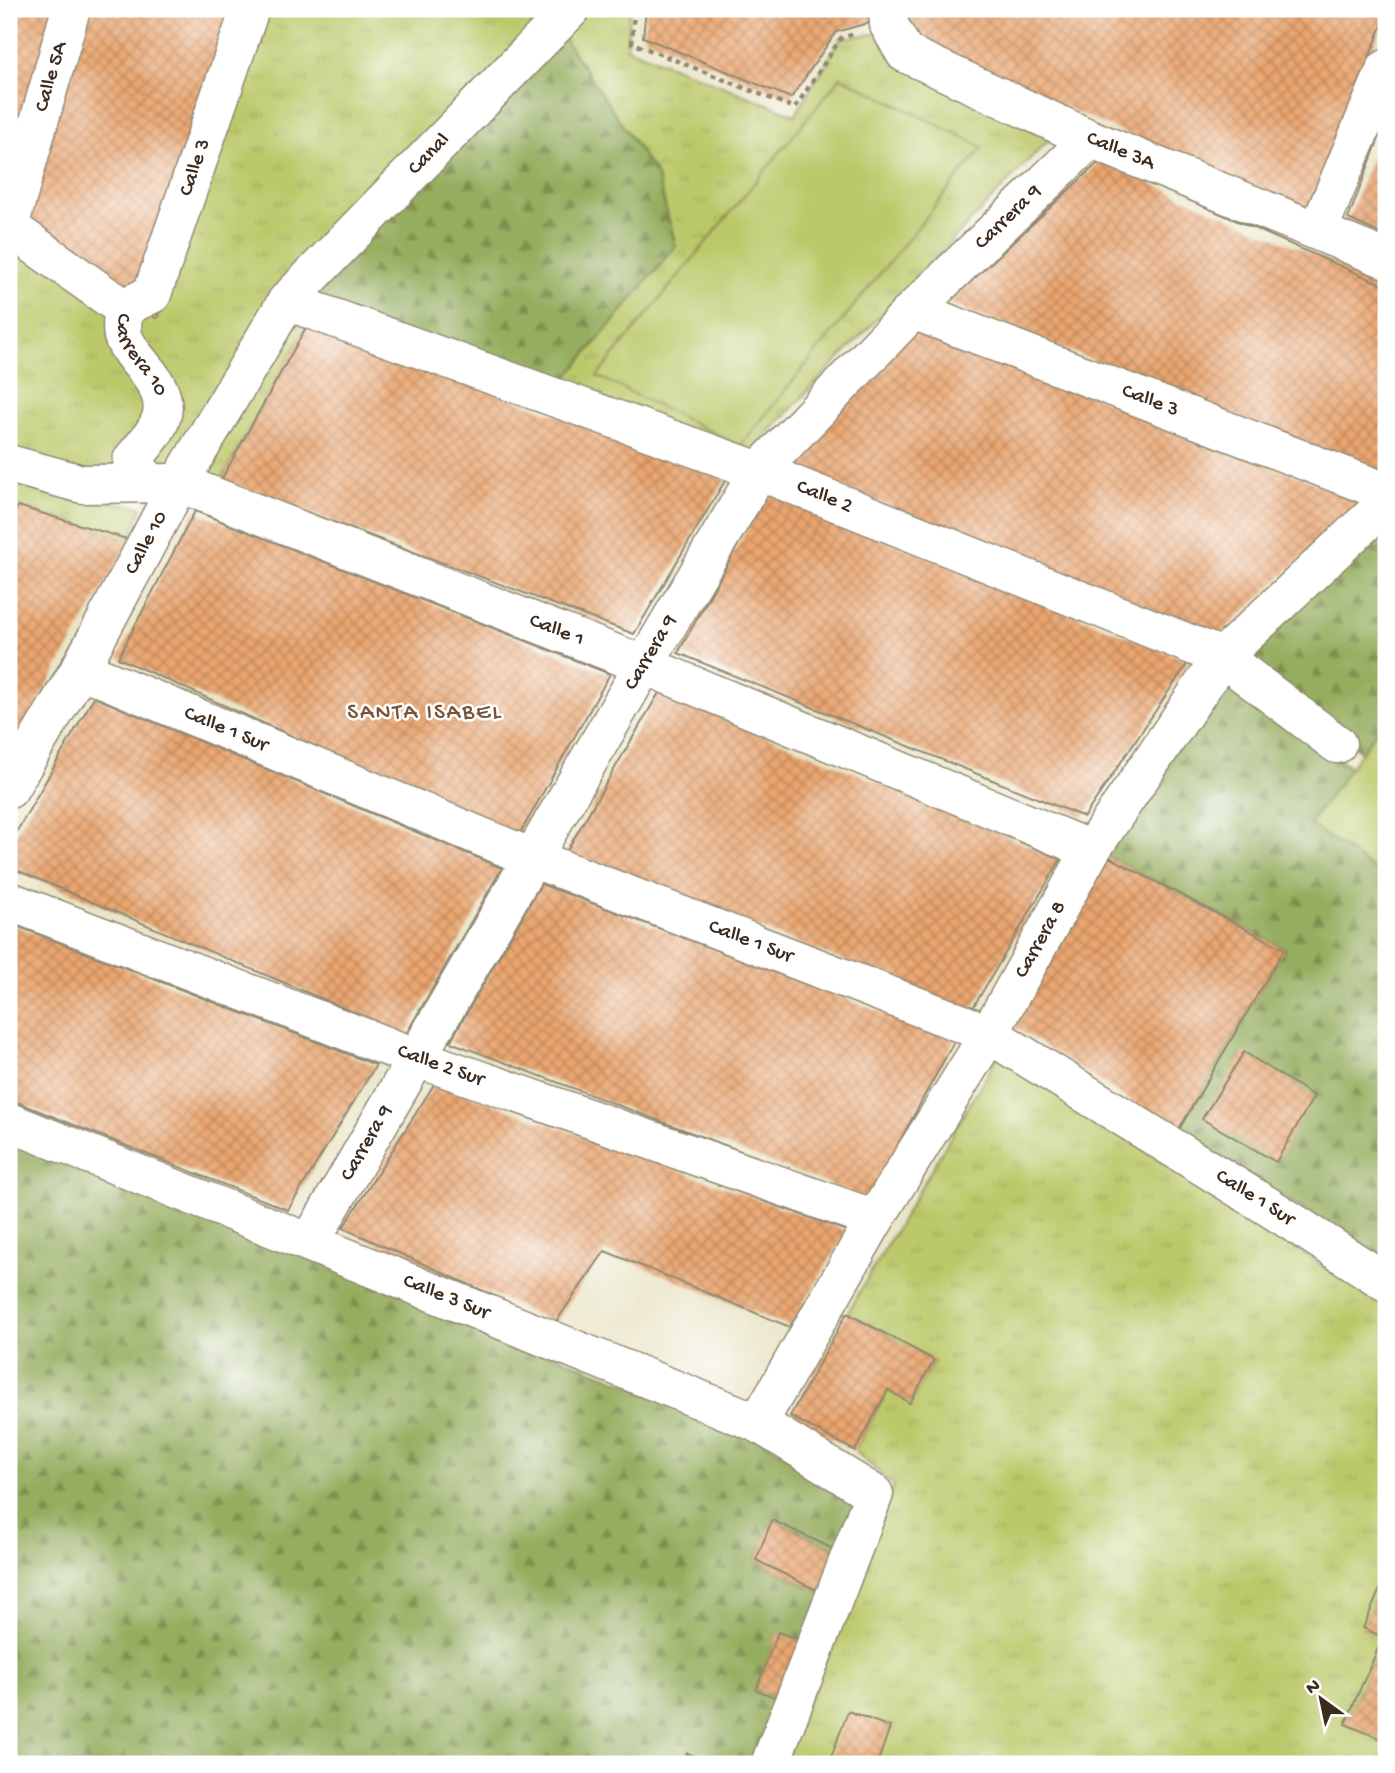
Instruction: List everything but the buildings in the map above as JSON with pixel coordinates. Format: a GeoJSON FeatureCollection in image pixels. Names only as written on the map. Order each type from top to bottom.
{"type":"FeatureCollection","features":[{"type":"Feature","properties":{"kind":"street","name":"Calle 5A"},"geometry":{"type":"LineString","coordinates":[[9,227],[71,9]]}},
{"type":"Feature","properties":{"kind":"street","name":"Calle 3"},"geometry":{"type":"LineString","coordinates":[[123,308],[152,294],[250,9]]}},
{"type":"Feature","properties":{"kind":"street","name":"Canal"},"geometry":{"type":"LineString","coordinates":[[287,301],[572,9]]}},
{"type":"Feature","properties":{"kind":"street","name":"Calle 3A"},"geometry":{"type":"LineString","coordinates":[[888,17],[905,53],[1090,139],[1386,259]]}},
{"type":"Feature","properties":{"kind":"street"},"geometry":{"type":"LineString","coordinates":[[1318,231],[1386,69]]}},
{"type":"Feature","properties":{"kind":"street","name":"Carrera 9"},"geometry":{"type":"LineString","coordinates":[[310,1242],[644,664],[759,471],[913,310],[1090,139]]}},
{"type":"Feature","properties":{"kind":"street","name":"Carrera 10"},"geometry":{"type":"LineString","coordinates":[[9,227],[123,308],[123,335],[134,355],[153,378],[160,392],[164,413],[153,435],[132,460],[165,483]]}},
{"type":"Feature","properties":{"kind":"street","name":"Calle 2"},"geometry":{"type":"LineString","coordinates":[[287,301],[759,471],[1222,657],[1337,744]]}},
{"type":"Feature","properties":{"kind":"street","name":"Calle 10"},"geometry":{"type":"LineString","coordinates":[[9,789],[80,669],[165,483],[287,301]]}},
{"type":"Feature","properties":{"kind":"street","name":"Calle 3"},"geometry":{"type":"LineString","coordinates":[[913,310],[1386,492]]}},
{"type":"Feature","properties":{"kind":"street","name":"Calle 1"},"geometry":{"type":"LineString","coordinates":[[9,464],[82,484],[165,483],[644,664],[1091,850]]}},
{"type":"Feature","properties":{"kind":"street","name":"Carrera 8"},"geometry":{"type":"LineString","coordinates":[[758,1423],[875,1219],[989,1034],[1091,850],[1222,657],[1386,503]]}},
{"type":"Feature","properties":{"kind":"street","name":"Calle 1 Sur"},"geometry":{"type":"LineString","coordinates":[[80,669],[532,858],[989,1034],[1258,1199],[1386,1282]]}},
{"type":"Feature","properties":{"kind":"street","name":"Calle 2 Sur"},"geometry":{"type":"LineString","coordinates":[[9,901],[417,1058],[875,1219]]}},
{"type":"Feature","properties":{"kind":"street","name":"Calle 3 Sur"},"geometry":{"type":"LineString","coordinates":[[9,1122],[758,1423],[874,1494],[770,1764]]}},
{"type":"Feature","properties":{"kind":"path"},"geometry":{"type":"LineString","coordinates":[[634,9],[632,43],[794,108],[841,38],[888,17]]}},
{"type":"Feature","properties":{"kind":"green space"},"geometry":{"type":"Polygon","coordinates":[[[251,9],[565,9],[169,472],[84,473],[9,453],[9,237],[135,302],[157,318],[251,9]]]}},
{"type":"Feature","properties":{"kind":"green space"},"geometry":{"type":"Polygon","coordinates":[[[580,9],[630,9],[627,48],[795,115],[841,38],[882,33],[1055,133],[748,454],[559,387],[559,31],[580,9]]]}},
{"type":"Feature","properties":{"kind":"green space"},"geometry":{"type":"Polygon","coordinates":[[[559,31],[657,176],[676,246],[559,387],[300,297],[559,31]]]}},
{"type":"Feature","properties":{"kind":"green space"},"geometry":{"type":"Polygon","coordinates":[[[841,77],[983,147],[740,446],[597,376],[841,77]]]}},
{"type":"Feature","properties":{"kind":"green space"},"geometry":{"type":"Polygon","coordinates":[[[288,315],[309,322],[221,480],[196,472],[288,315]]]}},
{"type":"Feature","properties":{"kind":"green space"},"geometry":{"type":"Polygon","coordinates":[[[9,477],[81,497],[142,507],[130,540],[18,506],[9,523],[9,477]]]}},
{"type":"Feature","properties":{"kind":"green space"},"geometry":{"type":"Polygon","coordinates":[[[1386,519],[1386,739],[1376,732],[1362,752],[1239,657],[1386,519]]]}},
{"type":"Feature","properties":{"kind":"green space"},"geometry":{"type":"Polygon","coordinates":[[[1224,673],[1351,767],[1310,824],[1386,878],[1386,1262],[1178,1131],[1284,949],[1107,856],[1224,673]]]}},
{"type":"Feature","properties":{"kind":"green space"},"geometry":{"type":"Polygon","coordinates":[[[1376,732],[1386,739],[1386,878],[1310,824],[1376,732]]]}},
{"type":"Feature","properties":{"kind":"green space"},"geometry":{"type":"Polygon","coordinates":[[[998,1056],[1386,1307],[1386,1590],[1381,1588],[1363,1628],[1383,1637],[1345,1723],[1386,1741],[1378,1764],[1306,1764],[1298,1761],[1297,1764],[783,1764],[894,1486],[855,1451],[888,1390],[910,1402],[934,1361],[847,1313],[998,1056]]]}},
{"type":"Feature","properties":{"kind":"green space"},"geometry":{"type":"Polygon","coordinates":[[[9,1137],[750,1433],[857,1499],[842,1553],[773,1520],[756,1560],[826,1595],[808,1644],[778,1633],[756,1690],[785,1701],[751,1764],[715,1764],[687,1753],[683,1764],[9,1764],[9,1137]]]}},
{"type":"Feature","properties":{"kind":"district","name":"SANTA ISABEL"},"geometry":{"type":"Point","coordinates":[425,713]}}]}
